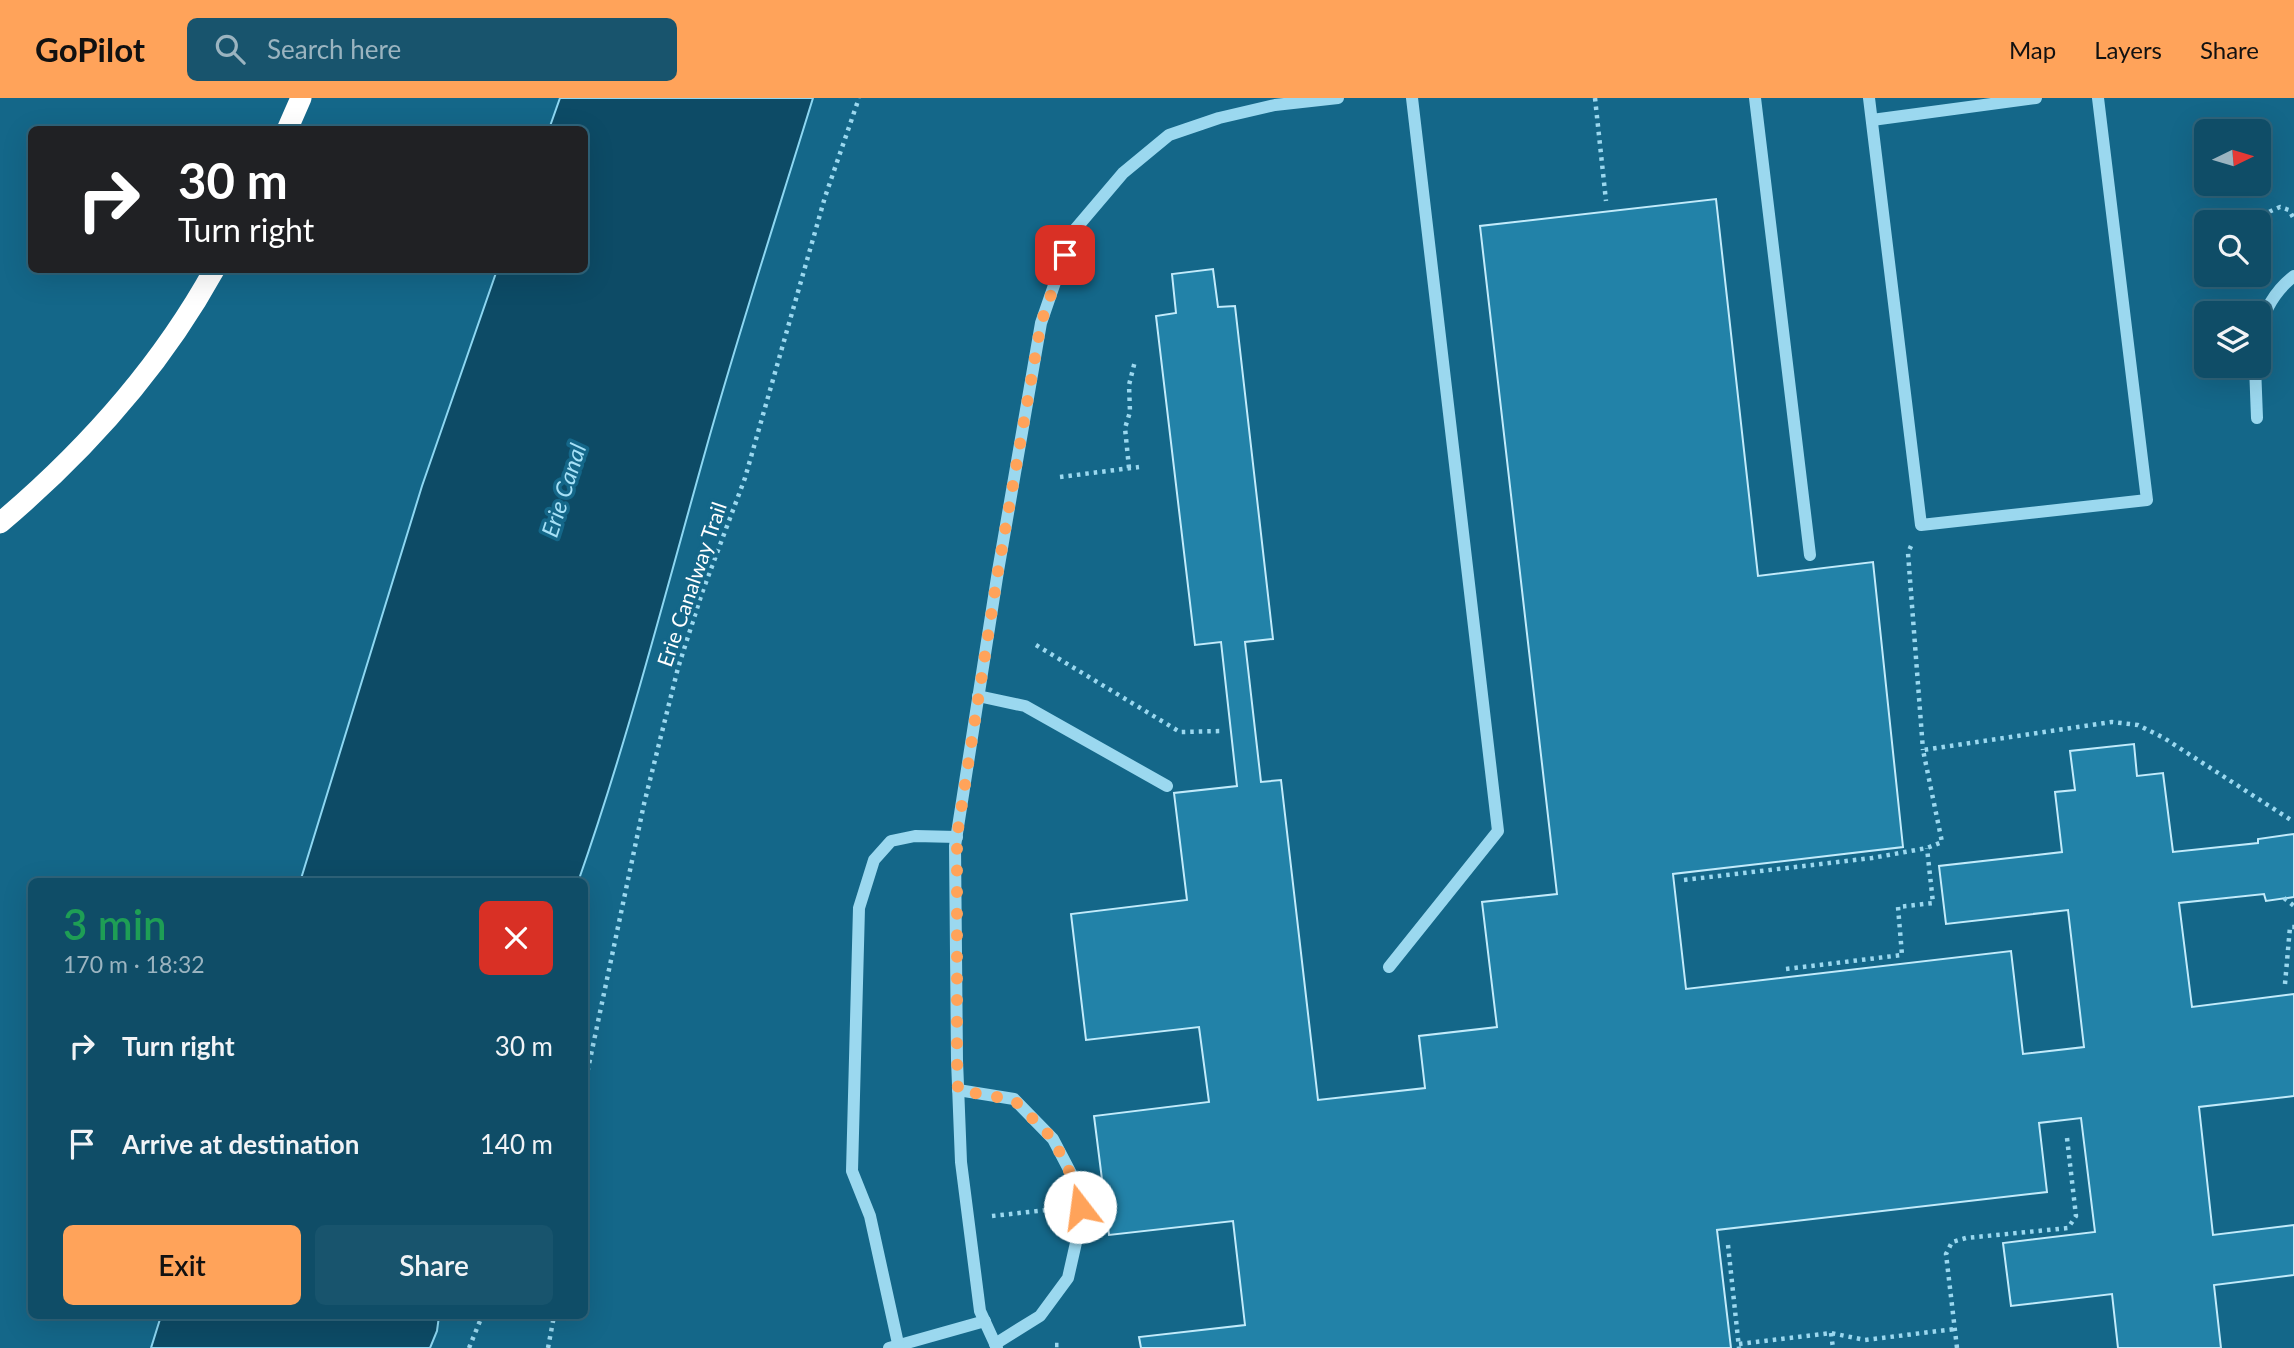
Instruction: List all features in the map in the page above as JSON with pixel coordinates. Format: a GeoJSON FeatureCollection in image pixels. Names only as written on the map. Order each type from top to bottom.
{"type":"FeatureCollection","features":[{"type":"Feature","properties":{"kind":"highway"},"geometry":{"type":"LineString","coordinates":[[289,126],[301,98]]}},
{"type":"Feature","properties":{"kind":"highway"},"geometry":{"type":"LineString","coordinates":[[0,523],[51,477],[114,411],[149,368],[212,273]]}},
{"type":"Feature","properties":{"kind":"street"},"geometry":{"type":"LineString","coordinates":[[958,1090],[1014,1100],[1053,1139],[1074,1181],[1080,1207],[1080,1225],[1068,1278],[1040,1316],[996,1346],[980,1311],[961,1162],[958,1090],[957,836],[998,571],[1041,323],[1072,233],[1123,173],[1169,135],[1219,118],[1275,105],[1338,98]]}},
{"type":"Feature","properties":{"kind":"street"},"geometry":{"type":"LineString","coordinates":[[1389,967],[1498,831],[1412,98]]}},
{"type":"Feature","properties":{"kind":"street"},"geometry":{"type":"LineString","coordinates":[[1755,98],[1811,555]]}},
{"type":"Feature","properties":{"kind":"street"},"geometry":{"type":"LineString","coordinates":[[1869,98],[1921,526],[2147,500],[2098,98]]}},
{"type":"Feature","properties":{"kind":"street"},"geometry":{"type":"LineString","coordinates":[[1872,120],[2036,98]]}},
{"type":"Feature","properties":{"kind":"street"},"geometry":{"type":"LineString","coordinates":[[2271,302],[2278,288],[2294,276]]}},
{"type":"Feature","properties":{"kind":"street"},"geometry":{"type":"LineString","coordinates":[[2255,378],[2257,418]]}},
{"type":"Feature","properties":{"kind":"street"},"geometry":{"type":"LineString","coordinates":[[978,696],[1025,706],[1167,786]]}},
{"type":"Feature","properties":{"kind":"street"},"geometry":{"type":"LineString","coordinates":[[957,836],[915,836],[891,841],[874,860],[859,908],[852,1171],[870,1216],[896,1347],[985,1321]]}},
{"type":"Feature","properties":{"kind":"path","name":"Erie Canalway Trail"},"geometry":{"type":"LineString","coordinates":[[588,1069],[644,804],[678,668],[702,593],[745,478],[825,197],[859,98]]}},
{"type":"Feature","properties":{"kind":"path"},"geometry":{"type":"LineString","coordinates":[[1595,98],[1606,201]]}},
{"type":"Feature","properties":{"kind":"path"},"geometry":{"type":"LineString","coordinates":[[2271,211],[2280,207],[2289,210],[2294,219]]}},
{"type":"Feature","properties":{"kind":"path"},"geometry":{"type":"LineString","coordinates":[[1129,468],[1125,428],[1130,412],[1129,385],[1135,361]]}},
{"type":"Feature","properties":{"kind":"path"},"geometry":{"type":"LineString","coordinates":[[1060,477],[1139,467]]}},
{"type":"Feature","properties":{"kind":"path"},"geometry":{"type":"LineString","coordinates":[[1684,880],[1872,858],[1927,848],[1942,842],[1923,750],[1908,553],[1921,526]]}},
{"type":"Feature","properties":{"kind":"path"},"geometry":{"type":"LineString","coordinates":[[1036,645],[1180,732],[1223,731]]}},
{"type":"Feature","properties":{"kind":"path"},"geometry":{"type":"LineString","coordinates":[[1923,750],[2112,722],[2138,724],[2294,822]]}},
{"type":"Feature","properties":{"kind":"path"},"geometry":{"type":"LineString","coordinates":[[1786,969],[1902,955],[1898,907],[1933,903],[1927,848]]}},
{"type":"Feature","properties":{"kind":"path"},"geometry":{"type":"LineString","coordinates":[[2284,898],[2294,906]]}},
{"type":"Feature","properties":{"kind":"path"},"geometry":{"type":"LineString","coordinates":[[2285,984],[2290,927],[2294,927]]}},
{"type":"Feature","properties":{"kind":"path"},"geometry":{"type":"LineString","coordinates":[[1957,1348],[1946,1254],[1952,1242],[1966,1238],[2068,1228],[2076,1216],[2067,1138]]}},
{"type":"Feature","properties":{"kind":"path"},"geometry":{"type":"LineString","coordinates":[[968,1218],[1061,1209]]}},
{"type":"Feature","properties":{"kind":"path"},"geometry":{"type":"LineString","coordinates":[[1728,1245],[1739,1346],[1831,1333],[1865,1340],[1955,1329]]}},
{"type":"Feature","properties":{"kind":"path"},"geometry":{"type":"LineString","coordinates":[[469,1348],[481,1319]]}},
{"type":"Feature","properties":{"kind":"path"},"geometry":{"type":"LineString","coordinates":[[548,1348],[553,1319]]}},
{"type":"Feature","properties":{"kind":"path"},"geometry":{"type":"LineString","coordinates":[[1831,1333],[1833,1348]]}},
{"type":"Feature","properties":{"kind":"path"},"geometry":{"type":"LineString","coordinates":[[1055,1345],[1063,1345]]}},
{"type":"Feature","properties":{"kind":"water","name":"Erie Canal"},"geometry":{"type":"Polygon","coordinates":[[[560,98],[813,98],[732,361],[596,829],[579,878],[301,878],[422,486],[496,273],[588,273],[588,126],[550,126],[560,98]]]}},
{"type":"Feature","properties":{"kind":"water"},"geometry":{"type":"Polygon","coordinates":[[[160,1319],[439,1319],[430,1348],[151,1348],[160,1319]]]}},
{"type":"Feature","properties":{"kind":"building"},"geometry":{"type":"Polygon","coordinates":[[[1716,199],[1758,576],[1873,562],[1903,847],[1673,874],[1686,989],[2011,951],[2023,1054],[2084,1047],[2068,910],[1946,924],[1939,866],[2062,852],[2055,792],[2075,790],[2070,751],[2134,744],[2137,776],[2163,773],[2173,852],[2258,843],[2258,839],[2294,834],[2294,897],[2266,901],[2264,894],[2179,903],[2192,1007],[2294,994],[2294,1096],[2199,1107],[2213,1235],[2294,1225],[2294,1275],[2214,1285],[2221,1348],[2118,1348],[2112,1294],[2011,1306],[2003,1243],[2095,1232],[2081,1118],[2039,1123],[2047,1192],[1717,1230],[1731,1348],[1141,1348],[1139,1337],[1245,1325],[1233,1221],[1109,1235],[1094,1116],[1209,1102],[1199,1027],[1086,1040],[1071,914],[1187,900],[1174,793],[1237,786],[1221,642],[1195,645],[1156,316],[1176,313],[1172,274],[1213,269],[1218,307],[1235,306],[1273,639],[1245,642],[1261,782],[1281,780],[1318,1100],[1425,1088],[1419,1036],[1497,1027],[1482,902],[1557,894],[1480,226],[1716,199]]]}},
{"type":"Feature","properties":{"kind":"route"},"geometry":{"type":"LineString","coordinates":[[1065,255],[1041,323],[998,571],[957,836],[957,1060],[958,1090],[1014,1100],[1053,1139],[1074,1181],[1080,1207]]}}]}
